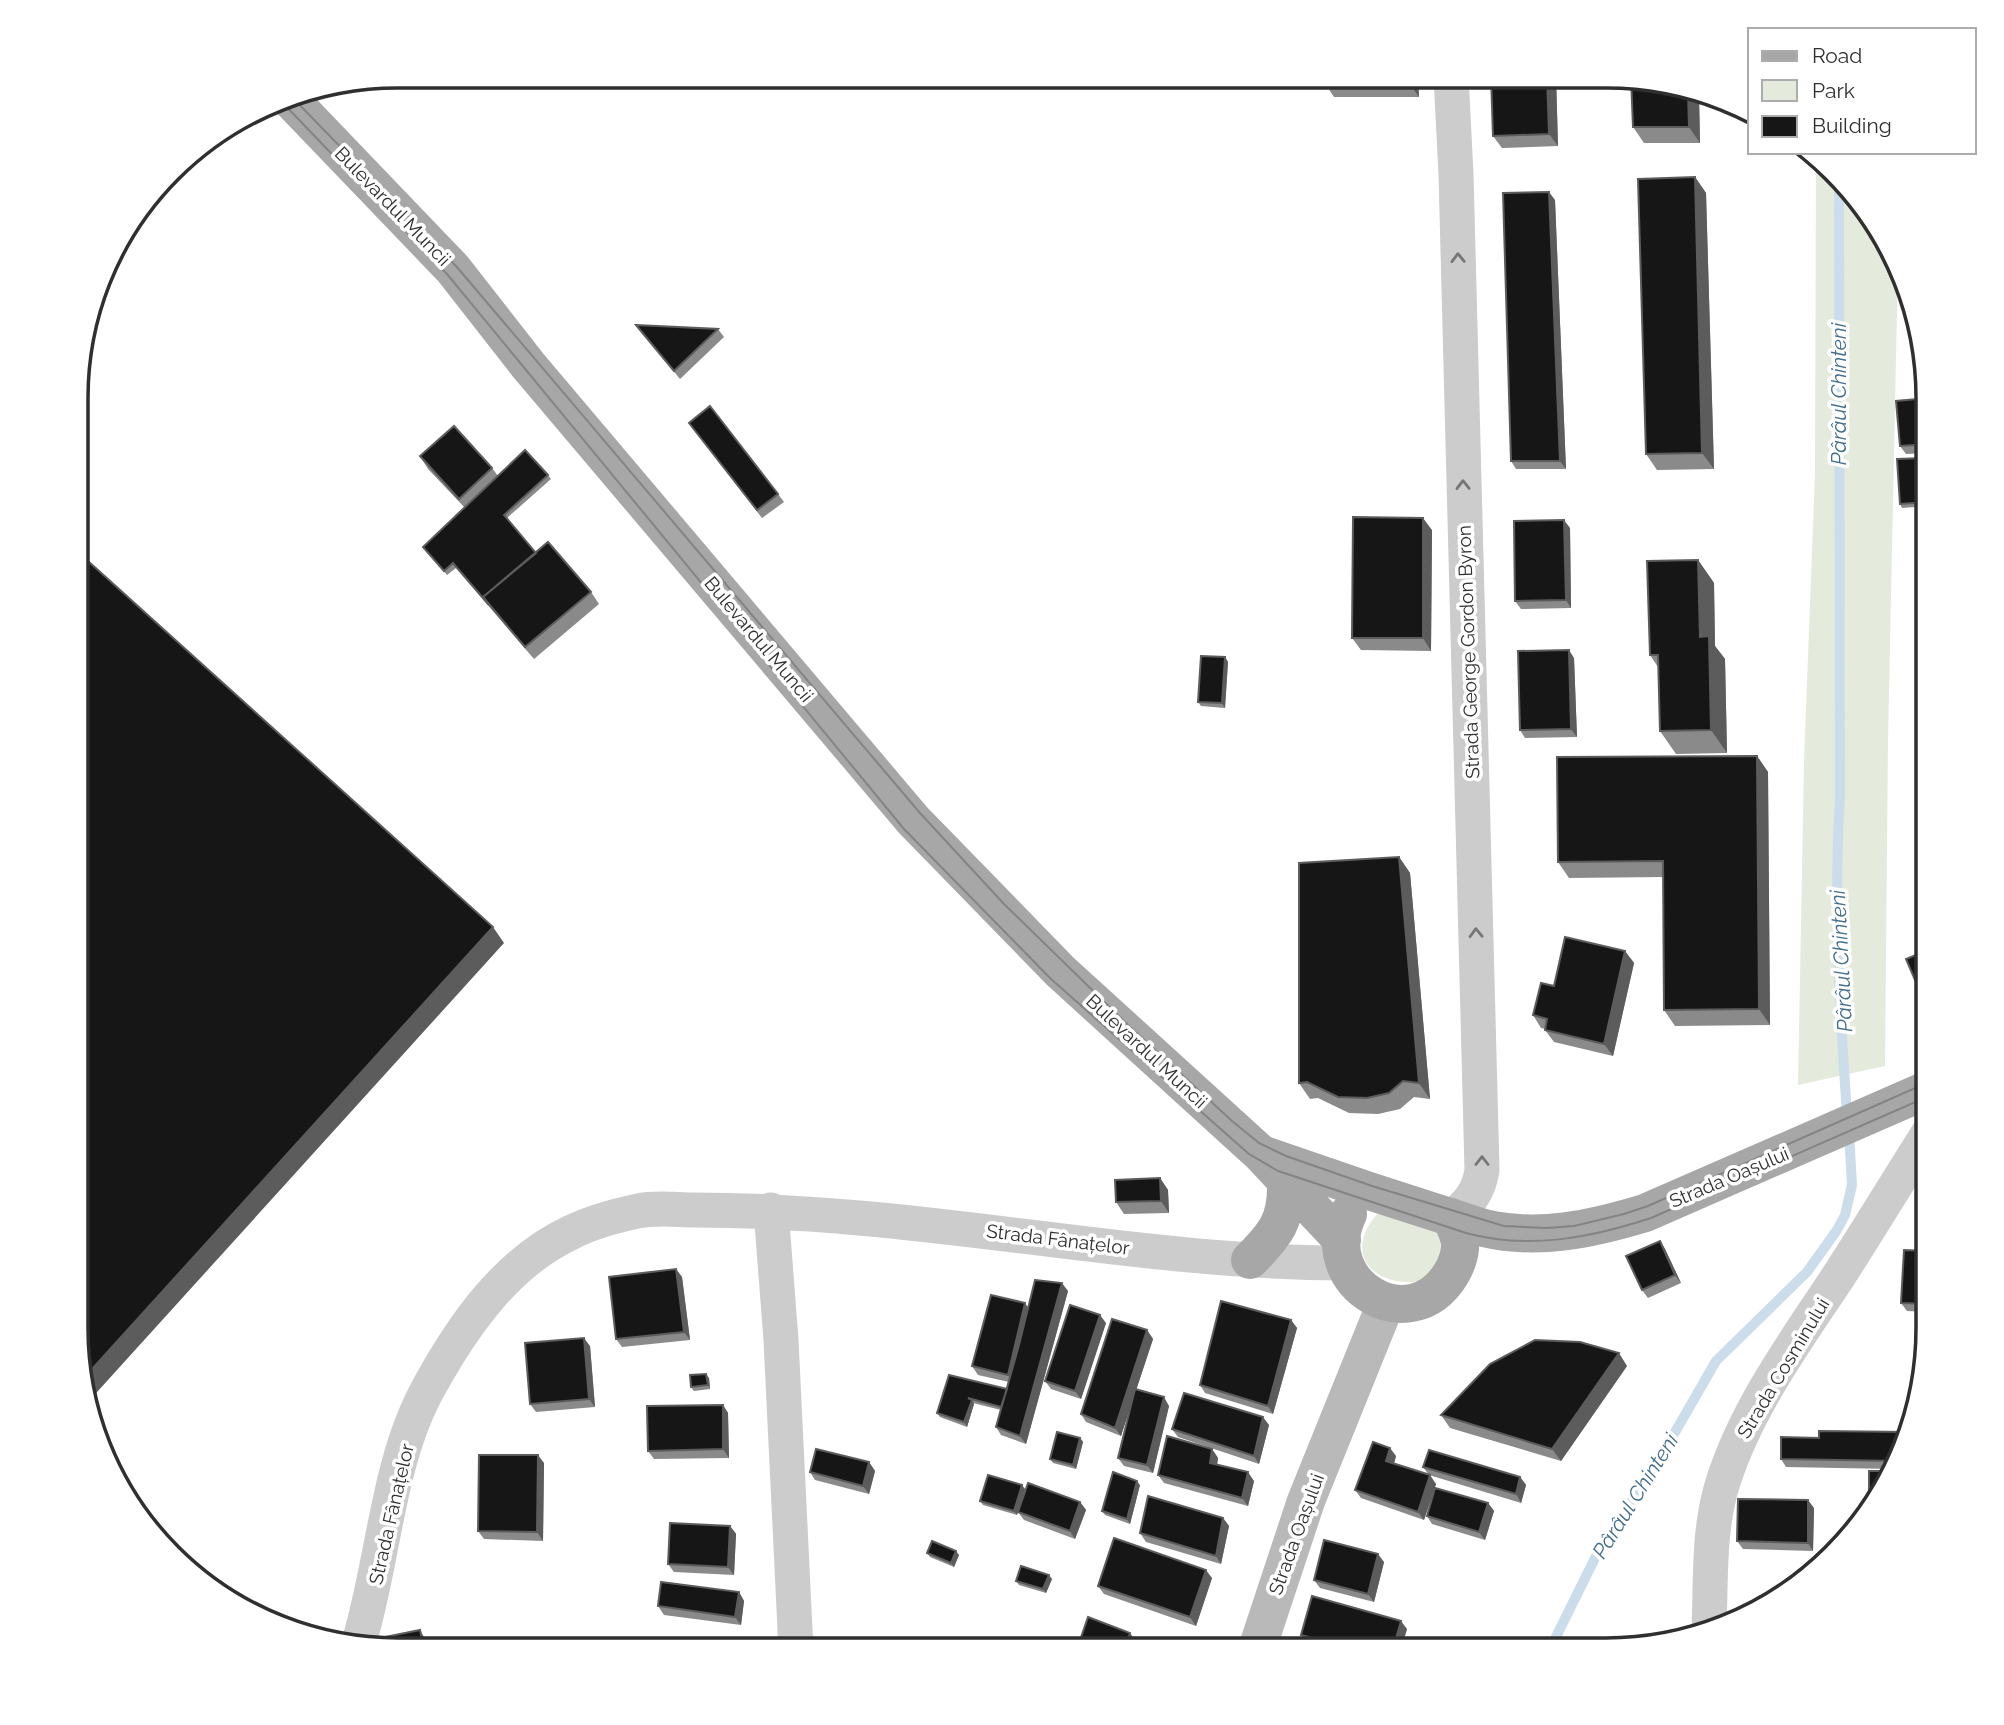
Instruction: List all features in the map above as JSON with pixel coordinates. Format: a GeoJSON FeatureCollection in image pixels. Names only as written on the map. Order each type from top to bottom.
{"type":"FeatureCollection","features":[{"type":"Feature","properties":{"kind":"main road","name":"Bulevardul Muncii"},"geometry":{"type":"LineString","coordinates":[[296,105],[453,269],[528,365],[913,820],[1060,971],[1261,1154],[1343,1251]]}},
{"type":"Feature","properties":{"kind":"main road","name":"Strada Oașului"},"geometry":{"type":"LineString","coordinates":[[1451,1217],[1502,1232],[1521,1234],[1609,1224],[1645,1213],[1916,1095]]}},
{"type":"Feature","properties":{"kind":"main road","name":"Bulevardul Muncii"},"geometry":{"type":"LineString","coordinates":[[1261,1154],[1369,1191]]}},
{"type":"Feature","properties":{"kind":"main road"},"geometry":{"type":"LineString","coordinates":[[1250,1260],[1273,1237],[1284,1215],[1287,1203],[1286,1183]]}},
{"type":"Feature","properties":{"kind":"main road"},"geometry":{"type":"LineString","coordinates":[[1369,1191],[1451,1217],[1460,1243],[1459,1251],[1455,1269],[1435,1293],[1420,1301],[1405,1304],[1386,1303],[1358,1286],[1343,1251],[1345,1221],[1350,1211],[1369,1191]]}},
{"type":"Feature","properties":{"kind":"main road","name":"Strada Oașului"},"geometry":{"type":"LineString","coordinates":[[1446,1282],[1481,1257],[1521,1234]]}},
{"type":"Feature","properties":{"kind":"main road","name":"Strada Oașului"},"geometry":{"type":"LineString","coordinates":[[1261,1638],[1306,1501],[1386,1303]]}},
{"type":"Feature","properties":{"kind":"street","name":"Strada George Gordon Byron"},"geometry":{"type":"LineString","coordinates":[[1451,1217],[1473,1198],[1480,1186],[1482,1170],[1452,88]]}},
{"type":"Feature","properties":{"kind":"street","name":"Strada Cosminului"},"geometry":{"type":"LineString","coordinates":[[1709,1620],[1712,1539],[1722,1483],[1734,1451],[1754,1410],[1792,1346],[1916,1152]]}},
{"type":"Feature","properties":{"kind":"street","name":"Strada Fânațelor"},"geometry":{"type":"LineString","coordinates":[[361,1635],[401,1455],[427,1390],[465,1325],[526,1258],[573,1231],[640,1210],[771,1210],[934,1224],[1250,1260],[1343,1251]]}},
{"type":"Feature","properties":{"kind":"street"},"geometry":{"type":"LineString","coordinates":[[771,1210],[782,1353],[795,1638]]}},
{"type":"Feature","properties":{"kind":"green space"},"geometry":{"type":"Polygon","coordinates":[[[1816,169],[1840,193],[1864,225],[1885,260],[1897,291],[1888,740],[1885,1066],[1798,1085],[1804,762],[1815,472],[1816,169]]]}},
{"type":"Feature","properties":{"kind":"green space"},"geometry":{"type":"Polygon","coordinates":[[[1379,1212],[1439,1232],[1444,1248],[1426,1280],[1392,1280],[1379,1275],[1369,1266],[1363,1255],[1363,1242],[1368,1228],[1379,1212]]]}},
{"type":"Feature","properties":{"kind":"building"},"geometry":{"type":"Polygon","coordinates":[[[1491,88],[1547,88],[1549,134],[1493,136],[1491,88]]]}},
{"type":"Feature","properties":{"kind":"building"},"geometry":{"type":"Polygon","coordinates":[[[1631,88],[1688,98],[1689,127],[1633,127],[1631,88]]]}},
{"type":"Feature","properties":{"kind":"building"},"geometry":{"type":"Polygon","coordinates":[[[1695,177],[1702,453],[1646,454],[1638,179],[1695,177]]]}},
{"type":"Feature","properties":{"kind":"building"},"geometry":{"type":"Polygon","coordinates":[[[1549,192],[1560,461],[1511,461],[1503,193],[1549,192]]]}},
{"type":"Feature","properties":{"kind":"building"},"geometry":{"type":"Polygon","coordinates":[[[636,325],[718,329],[674,371],[636,325]]]}},
{"type":"Feature","properties":{"kind":"building"},"geometry":{"type":"Polygon","coordinates":[[[1916,399],[1916,445],[1900,446],[1896,401],[1916,399]]]}},
{"type":"Feature","properties":{"kind":"building"},"geometry":{"type":"Polygon","coordinates":[[[710,406],[778,494],[757,510],[689,423],[710,406]]]}},
{"type":"Feature","properties":{"kind":"building"},"geometry":{"type":"Polygon","coordinates":[[[454,426],[492,468],[459,499],[420,456],[454,426]]]}},
{"type":"Feature","properties":{"kind":"building"},"geometry":{"type":"Polygon","coordinates":[[[525,450],[548,475],[504,515],[536,553],[483,597],[489,605],[453,563],[444,571],[423,547],[525,450]]]}},
{"type":"Feature","properties":{"kind":"building"},"geometry":{"type":"Polygon","coordinates":[[[1916,458],[1916,503],[1900,504],[1897,459],[1916,458]]]}},
{"type":"Feature","properties":{"kind":"building"},"geometry":{"type":"Polygon","coordinates":[[[1353,517],[1423,518],[1423,638],[1352,638],[1353,517]]]}},
{"type":"Feature","properties":{"kind":"building"},"geometry":{"type":"Polygon","coordinates":[[[1564,520],[1566,600],[1515,601],[1514,521],[1564,520]]]}},
{"type":"Feature","properties":{"kind":"building"},"geometry":{"type":"Polygon","coordinates":[[[548,542],[591,592],[525,647],[483,597],[548,542]]]}},
{"type":"Feature","properties":{"kind":"building"},"geometry":{"type":"Polygon","coordinates":[[[1698,560],[1700,637],[1709,636],[1711,730],[1660,731],[1658,655],[1650,655],[1647,561],[1698,560]]]}},
{"type":"Feature","properties":{"kind":"building"},"geometry":{"type":"Polygon","coordinates":[[[88,561],[493,927],[90,1371],[88,1348],[88,561]]]}},
{"type":"Feature","properties":{"kind":"building"},"geometry":{"type":"Polygon","coordinates":[[[1569,650],[1571,729],[1520,730],[1518,651],[1569,650]]]}},
{"type":"Feature","properties":{"kind":"building"},"geometry":{"type":"Polygon","coordinates":[[[1201,656],[1225,657],[1222,703],[1198,702],[1201,656]]]}},
{"type":"Feature","properties":{"kind":"building"},"geometry":{"type":"Polygon","coordinates":[[[1757,756],[1759,1009],[1664,1010],[1663,861],[1558,862],[1557,757],[1757,756]]]}},
{"type":"Feature","properties":{"kind":"building"},"geometry":{"type":"Polygon","coordinates":[[[1399,857],[1419,1083],[1403,1081],[1389,1093],[1367,1098],[1338,1097],[1307,1082],[1299,1083],[1299,863],[1399,857]]]}},
{"type":"Feature","properties":{"kind":"building"},"geometry":{"type":"Polygon","coordinates":[[[1565,937],[1625,951],[1604,1044],[1545,1030],[1547,1019],[1533,1015],[1541,983],[1554,986],[1565,937]]]}},
{"type":"Feature","properties":{"kind":"building"},"geometry":{"type":"Polygon","coordinates":[[[1916,955],[1916,982],[1906,959],[1916,955]]]}},
{"type":"Feature","properties":{"kind":"building"},"geometry":{"type":"Polygon","coordinates":[[[1160,1178],[1161,1201],[1116,1202],[1115,1180],[1160,1178]]]}},
{"type":"Feature","properties":{"kind":"building"},"geometry":{"type":"Polygon","coordinates":[[[1660,1241],[1675,1275],[1642,1290],[1626,1256],[1660,1241]]]}},
{"type":"Feature","properties":{"kind":"building"},"geometry":{"type":"Polygon","coordinates":[[[1904,1250],[1916,1250],[1916,1304],[1901,1303],[1904,1250]]]}},
{"type":"Feature","properties":{"kind":"building"},"geometry":{"type":"Polygon","coordinates":[[[676,1269],[684,1332],[616,1339],[609,1277],[676,1269]]]}},
{"type":"Feature","properties":{"kind":"building"},"geometry":{"type":"Polygon","coordinates":[[[1035,1280],[1062,1283],[1020,1436],[996,1427],[1035,1280]]]}},
{"type":"Feature","properties":{"kind":"building"},"geometry":{"type":"Polygon","coordinates":[[[991,1295],[1025,1303],[1008,1375],[972,1366],[991,1295]]]}},
{"type":"Feature","properties":{"kind":"building"},"geometry":{"type":"Polygon","coordinates":[[[1221,1301],[1291,1320],[1268,1406],[1200,1385],[1221,1301]]]}},
{"type":"Feature","properties":{"kind":"building"},"geometry":{"type":"Polygon","coordinates":[[[1070,1305],[1100,1315],[1075,1391],[1045,1381],[1070,1305]]]}},
{"type":"Feature","properties":{"kind":"building"},"geometry":{"type":"Polygon","coordinates":[[[1112,1319],[1147,1330],[1115,1428],[1081,1414],[1112,1319]]]}},
{"type":"Feature","properties":{"kind":"building"},"geometry":{"type":"Polygon","coordinates":[[[584,1338],[589,1399],[530,1404],[525,1343],[584,1338]]]}},
{"type":"Feature","properties":{"kind":"building"},"geometry":{"type":"Polygon","coordinates":[[[1535,1340],[1580,1342],[1619,1353],[1552,1449],[1441,1415],[1490,1364],[1535,1340]]]}},
{"type":"Feature","properties":{"kind":"building"},"geometry":{"type":"Polygon","coordinates":[[[706,1374],[708,1385],[691,1387],[690,1375],[706,1374]]]}},
{"type":"Feature","properties":{"kind":"building"},"geometry":{"type":"Polygon","coordinates":[[[949,1375],[1007,1389],[1001,1407],[968,1398],[972,1400],[964,1422],[937,1413],[949,1375]]]}},
{"type":"Feature","properties":{"kind":"building"},"geometry":{"type":"Polygon","coordinates":[[[1135,1389],[1164,1397],[1147,1465],[1118,1458],[1135,1389]]]}},
{"type":"Feature","properties":{"kind":"building"},"geometry":{"type":"Polygon","coordinates":[[[1184,1393],[1263,1417],[1254,1456],[1172,1429],[1184,1393]]]}},
{"type":"Feature","properties":{"kind":"building"},"geometry":{"type":"Polygon","coordinates":[[[723,1405],[723,1449],[648,1451],[647,1406],[723,1405]]]}},
{"type":"Feature","properties":{"kind":"building"},"geometry":{"type":"Polygon","coordinates":[[[1819,1431],[1898,1432],[1887,1461],[1781,1459],[1781,1437],[1819,1438],[1819,1431]]]}},
{"type":"Feature","properties":{"kind":"building"},"geometry":{"type":"Polygon","coordinates":[[[1057,1432],[1080,1438],[1073,1465],[1050,1459],[1057,1432]]]}},
{"type":"Feature","properties":{"kind":"building"},"geometry":{"type":"Polygon","coordinates":[[[1167,1436],[1212,1449],[1210,1463],[1248,1472],[1242,1498],[1158,1475],[1167,1436]]]}},
{"type":"Feature","properties":{"kind":"building"},"geometry":{"type":"Polygon","coordinates":[[[1373,1442],[1390,1448],[1386,1461],[1430,1475],[1418,1512],[1355,1490],[1373,1442]]]}},
{"type":"Feature","properties":{"kind":"building"},"geometry":{"type":"Polygon","coordinates":[[[816,1449],[869,1462],[863,1486],[810,1472],[816,1449]]]}},
{"type":"Feature","properties":{"kind":"building"},"geometry":{"type":"Polygon","coordinates":[[[1429,1450],[1520,1477],[1516,1494],[1423,1467],[1429,1450]]]}},
{"type":"Feature","properties":{"kind":"building"},"geometry":{"type":"Polygon","coordinates":[[[479,1455],[538,1455],[537,1532],[478,1531],[479,1455]]]}},
{"type":"Feature","properties":{"kind":"building"},"geometry":{"type":"Polygon","coordinates":[[[1869,1471],[1881,1471],[1875,1482],[1869,1492],[1869,1471]]]}},
{"type":"Feature","properties":{"kind":"building"},"geometry":{"type":"Polygon","coordinates":[[[1113,1472],[1137,1481],[1127,1519],[1102,1511],[1113,1472]]]}},
{"type":"Feature","properties":{"kind":"building"},"geometry":{"type":"Polygon","coordinates":[[[988,1475],[1022,1485],[1014,1511],[980,1501],[988,1475]]]}},
{"type":"Feature","properties":{"kind":"building"},"geometry":{"type":"Polygon","coordinates":[[[1028,1483],[1080,1502],[1070,1531],[1018,1512],[1028,1483]]]}},
{"type":"Feature","properties":{"kind":"building"},"geometry":{"type":"Polygon","coordinates":[[[1435,1488],[1488,1503],[1479,1532],[1427,1516],[1435,1488]]]}},
{"type":"Feature","properties":{"kind":"building"},"geometry":{"type":"Polygon","coordinates":[[[1148,1496],[1223,1518],[1216,1556],[1140,1533],[1148,1496]]]}},
{"type":"Feature","properties":{"kind":"building"},"geometry":{"type":"Polygon","coordinates":[[[1738,1499],[1808,1500],[1808,1543],[1737,1541],[1738,1499]]]}},
{"type":"Feature","properties":{"kind":"building"},"geometry":{"type":"Polygon","coordinates":[[[670,1523],[730,1526],[728,1567],[668,1564],[670,1523]]]}},
{"type":"Feature","properties":{"kind":"building"},"geometry":{"type":"Polygon","coordinates":[[[1114,1538],[1206,1570],[1190,1617],[1098,1586],[1114,1538]]]}},
{"type":"Feature","properties":{"kind":"building"},"geometry":{"type":"Polygon","coordinates":[[[1324,1540],[1378,1554],[1368,1594],[1314,1580],[1324,1540]]]}},
{"type":"Feature","properties":{"kind":"building"},"geometry":{"type":"Polygon","coordinates":[[[932,1541],[956,1551],[951,1563],[927,1553],[932,1541]]]}},
{"type":"Feature","properties":{"kind":"building"},"geometry":{"type":"Polygon","coordinates":[[[1021,1566],[1049,1575],[1043,1589],[1016,1581],[1021,1566]]]}},
{"type":"Feature","properties":{"kind":"building"},"geometry":{"type":"Polygon","coordinates":[[[661,1582],[739,1592],[735,1617],[658,1606],[661,1582]]]}},
{"type":"Feature","properties":{"kind":"building"},"geometry":{"type":"Polygon","coordinates":[[[1312,1596],[1401,1621],[1396,1638],[1312,1638],[1301,1635],[1312,1596]]]}},
{"type":"Feature","properties":{"kind":"building"},"geometry":{"type":"Polygon","coordinates":[[[1088,1617],[1130,1633],[1128,1638],[1081,1638],[1088,1617]]]}},
{"type":"Feature","properties":{"kind":"building"},"geometry":{"type":"Polygon","coordinates":[[[420,1630],[422,1638],[398,1638],[383,1637],[420,1630]]]}},
{"type":"Feature","properties":{"kind":"waterway","name":"Pârâul Chinteni"},"geometry":{"type":"LineString","coordinates":[[1839,192],[1840,799],[1837,917],[1847,1115]]}},
{"type":"Feature","properties":{"kind":"waterway","name":"Pârâul Chinteni"},"geometry":{"type":"LineString","coordinates":[[1555,1638],[1601,1546],[1655,1467],[1716,1361],[1807,1272],[1837,1230],[1845,1215],[1852,1185],[1849,1133]]}},
{"type":"Feature","properties":{"kind":"tram line"},"geometry":{"type":"LineString","coordinates":[[299,104],[456,266],[920,813],[1004,904],[1129,1026],[1259,1143],[1286,1156],[1372,1186],[1504,1226],[1574,1226],[1648,1206],[1916,1088]]}},
{"type":"Feature","properties":{"kind":"tram line"},"geometry":{"type":"LineString","coordinates":[[288,108],[447,274],[904,829],[1051,979],[1249,1154],[1278,1171],[1466,1233],[1512,1241],[1536,1241],[1582,1236],[1651,1218],[1916,1102]]}}]}
